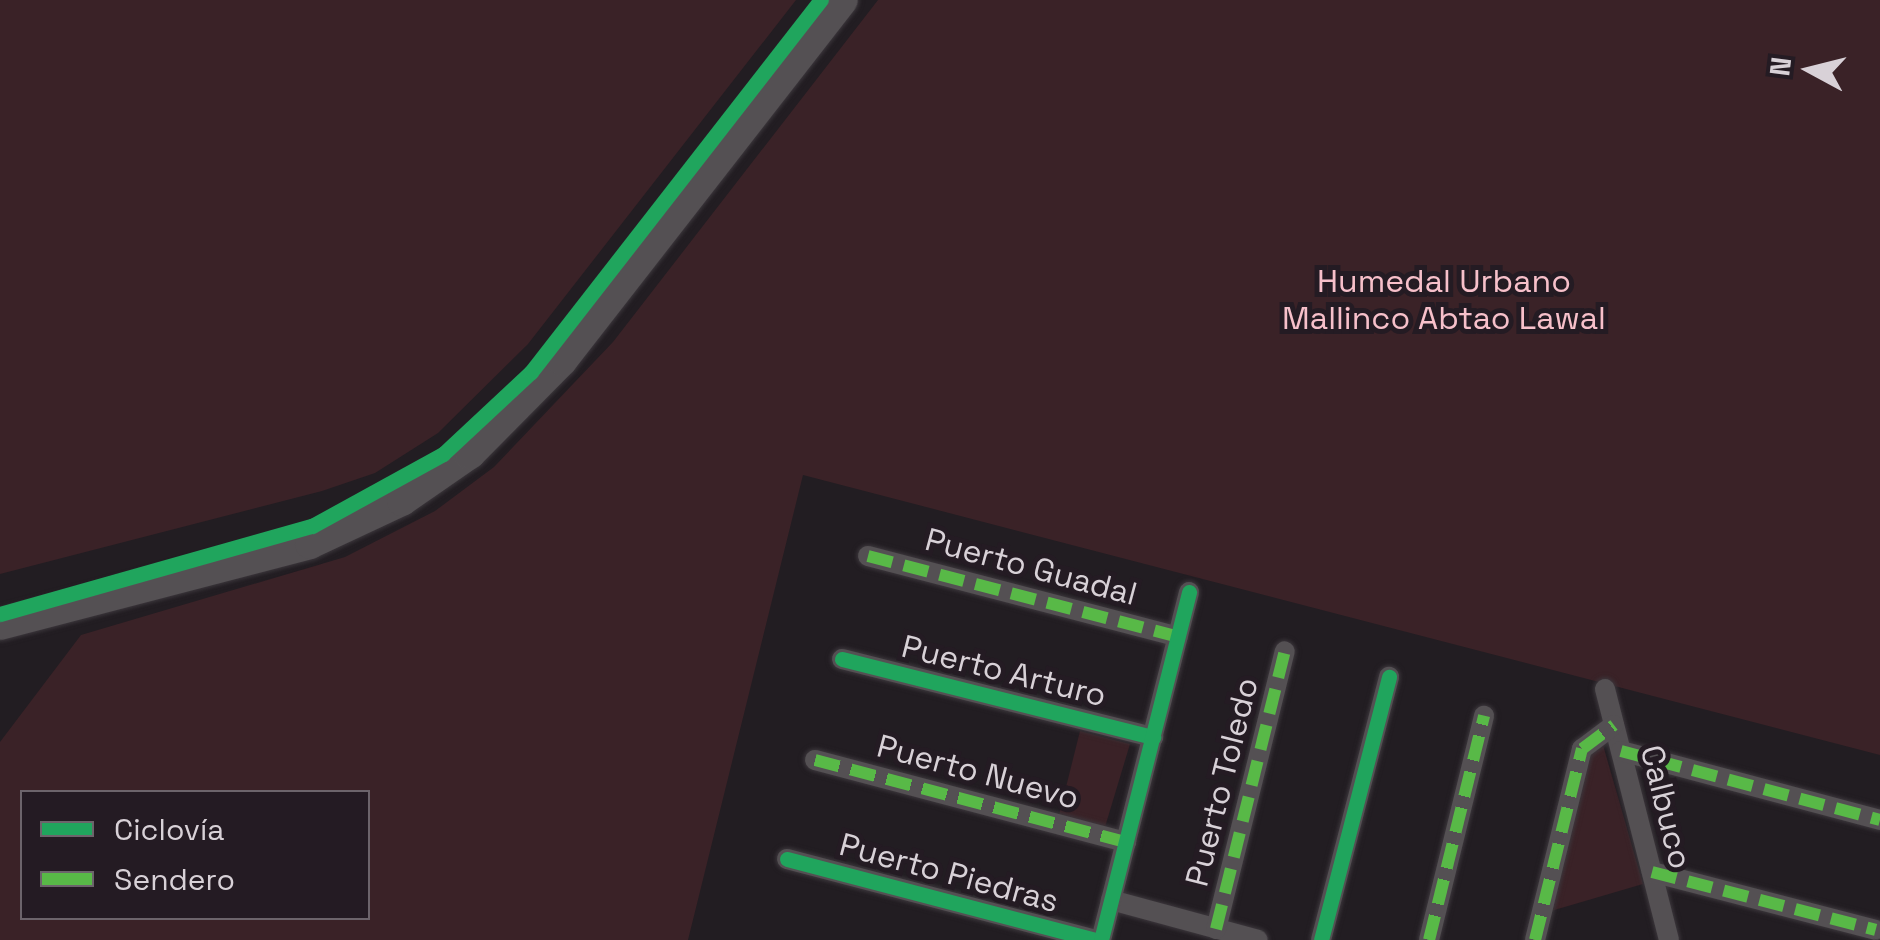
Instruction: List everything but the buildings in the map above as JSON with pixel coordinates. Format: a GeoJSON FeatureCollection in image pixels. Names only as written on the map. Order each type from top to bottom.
{"type":"FeatureCollection","features":[{"type":"Feature","properties":{"kind":"main road"},"geometry":{"type":"LineString","coordinates":[[0,626],[52,616],[310,544],[402,500],[470,454],[562,361],[843,0]]}},
{"type":"Feature","properties":{"kind":"main road"},"geometry":{"type":"LineString","coordinates":[[0,639],[52,616]]}},
{"type":"Feature","properties":{"kind":"street","name":"Puerto Guadal"},"geometry":{"type":"LineString","coordinates":[[868,556],[1178,637]]}},
{"type":"Feature","properties":{"kind":"street"},"geometry":{"type":"LineString","coordinates":[[1099,940],[1189,592]]}},
{"type":"Feature","properties":{"kind":"street","name":"Puerto Toledo"},"geometry":{"type":"LineString","coordinates":[[1216,928],[1286,651]]}},
{"type":"Feature","properties":{"kind":"street","name":"Puerto Arturo"},"geometry":{"type":"LineString","coordinates":[[842,659],[1152,737]]}},
{"type":"Feature","properties":{"kind":"street"},"geometry":{"type":"LineString","coordinates":[[1321,940],[1389,677]]}},
{"type":"Feature","properties":{"kind":"street","name":"Calbuco"},"geometry":{"type":"LineString","coordinates":[[1605,688],[1670,940]]}},
{"type":"Feature","properties":{"kind":"street"},"geometry":{"type":"LineString","coordinates":[[1429,940],[1484,716]]}},
{"type":"Feature","properties":{"kind":"street"},"geometry":{"type":"LineString","coordinates":[[1535,940],[1582,749],[1614,725]]}},
{"type":"Feature","properties":{"kind":"street"},"geometry":{"type":"LineString","coordinates":[[1621,751],[1880,820]]}},
{"type":"Feature","properties":{"kind":"street","name":"Puerto Nuevo"},"geometry":{"type":"LineString","coordinates":[[815,760],[1126,842]]}},
{"type":"Feature","properties":{"kind":"street","name":"Puerto Piedras"},"geometry":{"type":"LineString","coordinates":[[787,859],[1099,940]]}},
{"type":"Feature","properties":{"kind":"street"},"geometry":{"type":"LineString","coordinates":[[1652,872],[1876,930]]}},
{"type":"Feature","properties":{"kind":"street"},"geometry":{"type":"LineString","coordinates":[[1111,900],[1258,940]]}},
{"type":"Feature","properties":{"kind":"green space"},"geometry":{"type":"Polygon","coordinates":[[[0,0],[796,0],[528,344],[438,433],[375,473],[322,491],[0,574],[0,0]]]}},
{"type":"Feature","properties":{"kind":"green space","name":"Humedal Urbano Mallinco Abtao Lawal"},"geometry":{"type":"Polygon","coordinates":[[[878,0],[1880,0],[1880,755],[803,475],[688,940],[0,940],[0,742],[81,635],[345,557],[435,511],[494,467],[613,342],[878,0]]]}},
{"type":"Feature","properties":{"kind":"green space"},"geometry":{"type":"Polygon","coordinates":[[[1080,731],[1130,744],[1105,827],[1059,815],[1080,731]]]}},
{"type":"Feature","properties":{"kind":"green space"},"geometry":{"type":"Polygon","coordinates":[[[1603,745],[1643,884],[1551,911],[1589,750],[1603,745]]]}},
{"type":"Feature","properties":{"kind":"marked path"},"geometry":{"type":"LineString","coordinates":[[868,556],[1178,637]]}},
{"type":"Feature","properties":{"kind":"marked path"},"geometry":{"type":"LineString","coordinates":[[1216,929],[1285,651]]}},
{"type":"Feature","properties":{"kind":"marked path"},"geometry":{"type":"LineString","coordinates":[[1429,940],[1484,716]]}},
{"type":"Feature","properties":{"kind":"marked path"},"geometry":{"type":"LineString","coordinates":[[1535,940],[1582,749],[1614,725]]}},
{"type":"Feature","properties":{"kind":"marked path"},"geometry":{"type":"LineString","coordinates":[[1621,751],[1880,820]]}},
{"type":"Feature","properties":{"kind":"marked path"},"geometry":{"type":"LineString","coordinates":[[815,760],[1126,842]]}},
{"type":"Feature","properties":{"kind":"marked path"},"geometry":{"type":"LineString","coordinates":[[1652,872],[1876,930]]}},
{"type":"Feature","properties":{"kind":"cycle path"},"geometry":{"type":"LineString","coordinates":[[0,614],[312,526],[443,454],[531,372],[821,0]]}},
{"type":"Feature","properties":{"kind":"cycle path"},"geometry":{"type":"LineString","coordinates":[[1101,940],[1189,592]]}},
{"type":"Feature","properties":{"kind":"cycle path"},"geometry":{"type":"LineString","coordinates":[[842,659],[1153,737]]}},
{"type":"Feature","properties":{"kind":"cycle path"},"geometry":{"type":"LineString","coordinates":[[1321,940],[1389,677]]}},
{"type":"Feature","properties":{"kind":"cycle path"},"geometry":{"type":"LineString","coordinates":[[787,859],[1096,940]]}}]}
